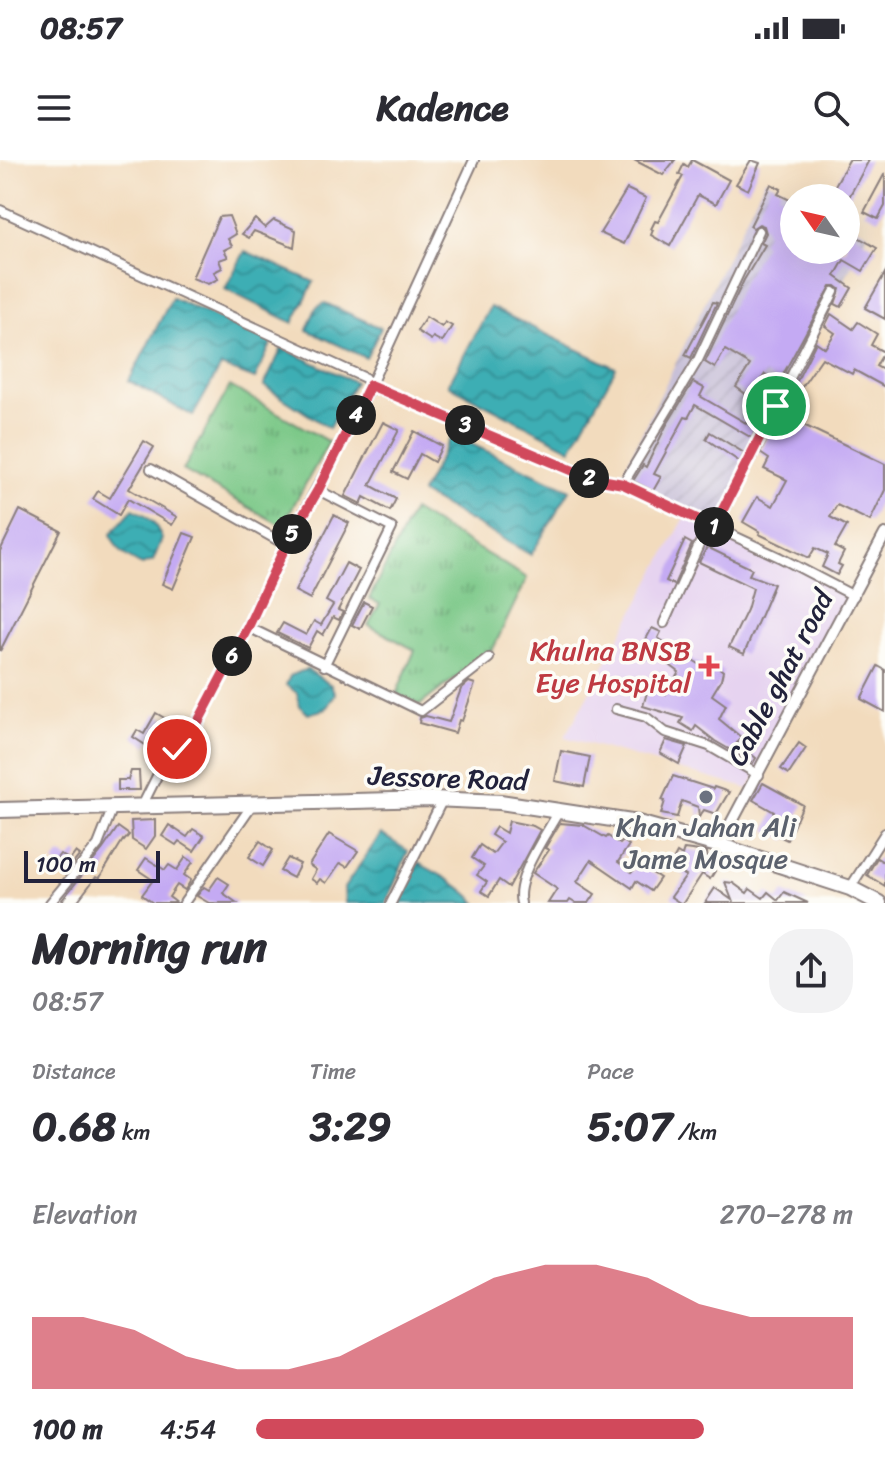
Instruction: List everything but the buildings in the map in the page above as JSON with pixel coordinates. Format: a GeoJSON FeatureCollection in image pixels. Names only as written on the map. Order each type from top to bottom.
{"type":"FeatureCollection","features":[{"type":"Feature","properties":{"kind":"highway","name":"Jessore Road"},"geometry":{"type":"LineString","coordinates":[[0,810],[443,799],[500,802],[638,823],[720,846],[879,903]]}},
{"type":"Feature","properties":{"kind":"street"},"geometry":{"type":"LineString","coordinates":[[142,806],[158,774],[198,722],[248,627],[286,545],[318,490],[370,385],[474,160]]}},
{"type":"Feature","properties":{"kind":"street"},"geometry":{"type":"LineString","coordinates":[[0,210],[365,378],[370,385],[590,478],[623,484],[779,557],[853,596]]}},
{"type":"Feature","properties":{"kind":"street"},"geometry":{"type":"LineString","coordinates":[[623,484],[698,360],[759,231]]}},
{"type":"Feature","properties":{"kind":"street"},"geometry":{"type":"LineString","coordinates":[[664,623],[711,526],[834,292]]}},
{"type":"Feature","properties":{"kind":"street"},"geometry":{"type":"LineString","coordinates":[[151,469],[286,545]]}},
{"type":"Feature","properties":{"kind":"street"},"geometry":{"type":"LineString","coordinates":[[318,490],[392,528],[324,666]]}},
{"type":"Feature","properties":{"kind":"street","name":"Cable ghat road"},"geometry":{"type":"LineString","coordinates":[[720,846],[885,536]]}},
{"type":"Feature","properties":{"kind":"street"},"geometry":{"type":"LineString","coordinates":[[248,627],[421,711],[489,658]]}},
{"type":"Feature","properties":{"kind":"street"},"geometry":{"type":"LineString","coordinates":[[616,709],[646,717],[665,732],[709,746],[758,774]]}},
{"type":"Feature","properties":{"kind":"street"},"geometry":{"type":"LineString","coordinates":[[391,903],[443,799]]}},
{"type":"Feature","properties":{"kind":"street"},"geometry":{"type":"LineString","coordinates":[[184,903],[252,803]]}},
{"type":"Feature","properties":{"kind":"street"},"geometry":{"type":"LineString","coordinates":[[50,903],[98,845],[113,807]]}},
{"type":"Feature","properties":{"kind":"street"},"geometry":{"type":"LineString","coordinates":[[521,903],[518,893],[525,873],[559,811]]}},
{"type":"Feature","properties":{"kind":"street"},"geometry":{"type":"LineString","coordinates":[[851,894],[885,833]]}},
{"type":"Feature","properties":{"kind":"shaded area"},"geometry":{"type":"Polygon","coordinates":[[[765,179],[780,187],[780,264],[852,264],[721,527],[620,478],[765,179]]]}},
{"type":"Feature","properties":{"kind":"shaded area"},"geometry":{"type":"Polygon","coordinates":[[[860,229],[868,233],[860,249],[860,229]]]}},
{"type":"Feature","properties":{"kind":"shaded area","name":"Khulna BNSB Eye Hospital"},"geometry":{"type":"Polygon","coordinates":[[[687,514],[852,595],[749,789],[565,737],[687,514]]]}},
{"type":"Feature","properties":{"kind":"green space"},"geometry":{"type":"Polygon","coordinates":[[[230,386],[329,442],[282,526],[183,470],[230,386]]]}},
{"type":"Feature","properties":{"kind":"green space"},"geometry":{"type":"Polygon","coordinates":[[[413,510],[527,578],[493,649],[420,705],[396,694],[415,650],[368,625],[380,604],[369,599],[413,510]]]}},
{"type":"Feature","properties":{"kind":"water"},"geometry":{"type":"Polygon","coordinates":[[[245,251],[314,282],[293,323],[225,289],[245,251]]]}},
{"type":"Feature","properties":{"kind":"water"},"geometry":{"type":"Polygon","coordinates":[[[172,298],[272,342],[255,379],[221,366],[193,416],[129,381],[172,298]]]}},
{"type":"Feature","properties":{"kind":"water"},"geometry":{"type":"Polygon","coordinates":[[[325,303],[381,328],[366,358],[307,330],[316,308],[325,303]]]}},
{"type":"Feature","properties":{"kind":"water"},"geometry":{"type":"Polygon","coordinates":[[[490,307],[616,368],[571,449],[448,385],[490,307]]]}},
{"type":"Feature","properties":{"kind":"water"},"geometry":{"type":"Polygon","coordinates":[[[282,348],[355,382],[329,428],[264,386],[282,348]]]}},
{"type":"Feature","properties":{"kind":"water"},"geometry":{"type":"Polygon","coordinates":[[[452,435],[570,490],[531,555],[421,493],[452,435]]]}},
{"type":"Feature","properties":{"kind":"water"},"geometry":{"type":"Polygon","coordinates":[[[133,509],[151,521],[162,539],[153,561],[142,565],[122,553],[111,534],[133,509]]]}},
{"type":"Feature","properties":{"kind":"water"},"geometry":{"type":"Polygon","coordinates":[[[307,669],[331,685],[335,694],[326,709],[308,714],[299,705],[297,693],[286,685],[290,676],[307,669]]]}},
{"type":"Feature","properties":{"kind":"water"},"geometry":{"type":"Polygon","coordinates":[[[381,834],[408,851],[386,903],[345,903],[344,888],[381,834]]]}},
{"type":"Feature","properties":{"kind":"water"},"geometry":{"type":"Polygon","coordinates":[[[418,863],[457,885],[477,903],[398,903],[418,863]]]}},
{"type":"Feature","properties":{"kind":"place","name":"Khulna BNSB Eye Hospital"},"geometry":{"type":"Point","coordinates":[709,666]}},
{"type":"Feature","properties":{"kind":"place","name":"Khan Jahan Ali Jame Mosque"},"geometry":{"type":"Point","coordinates":[706,797]}},
{"type":"Feature","properties":{"kind":"route"},"geometry":{"type":"LineString","coordinates":[[177,749],[198,722],[370,385],[590,478],[623,484],[714,527],[776,406]]}}]}
